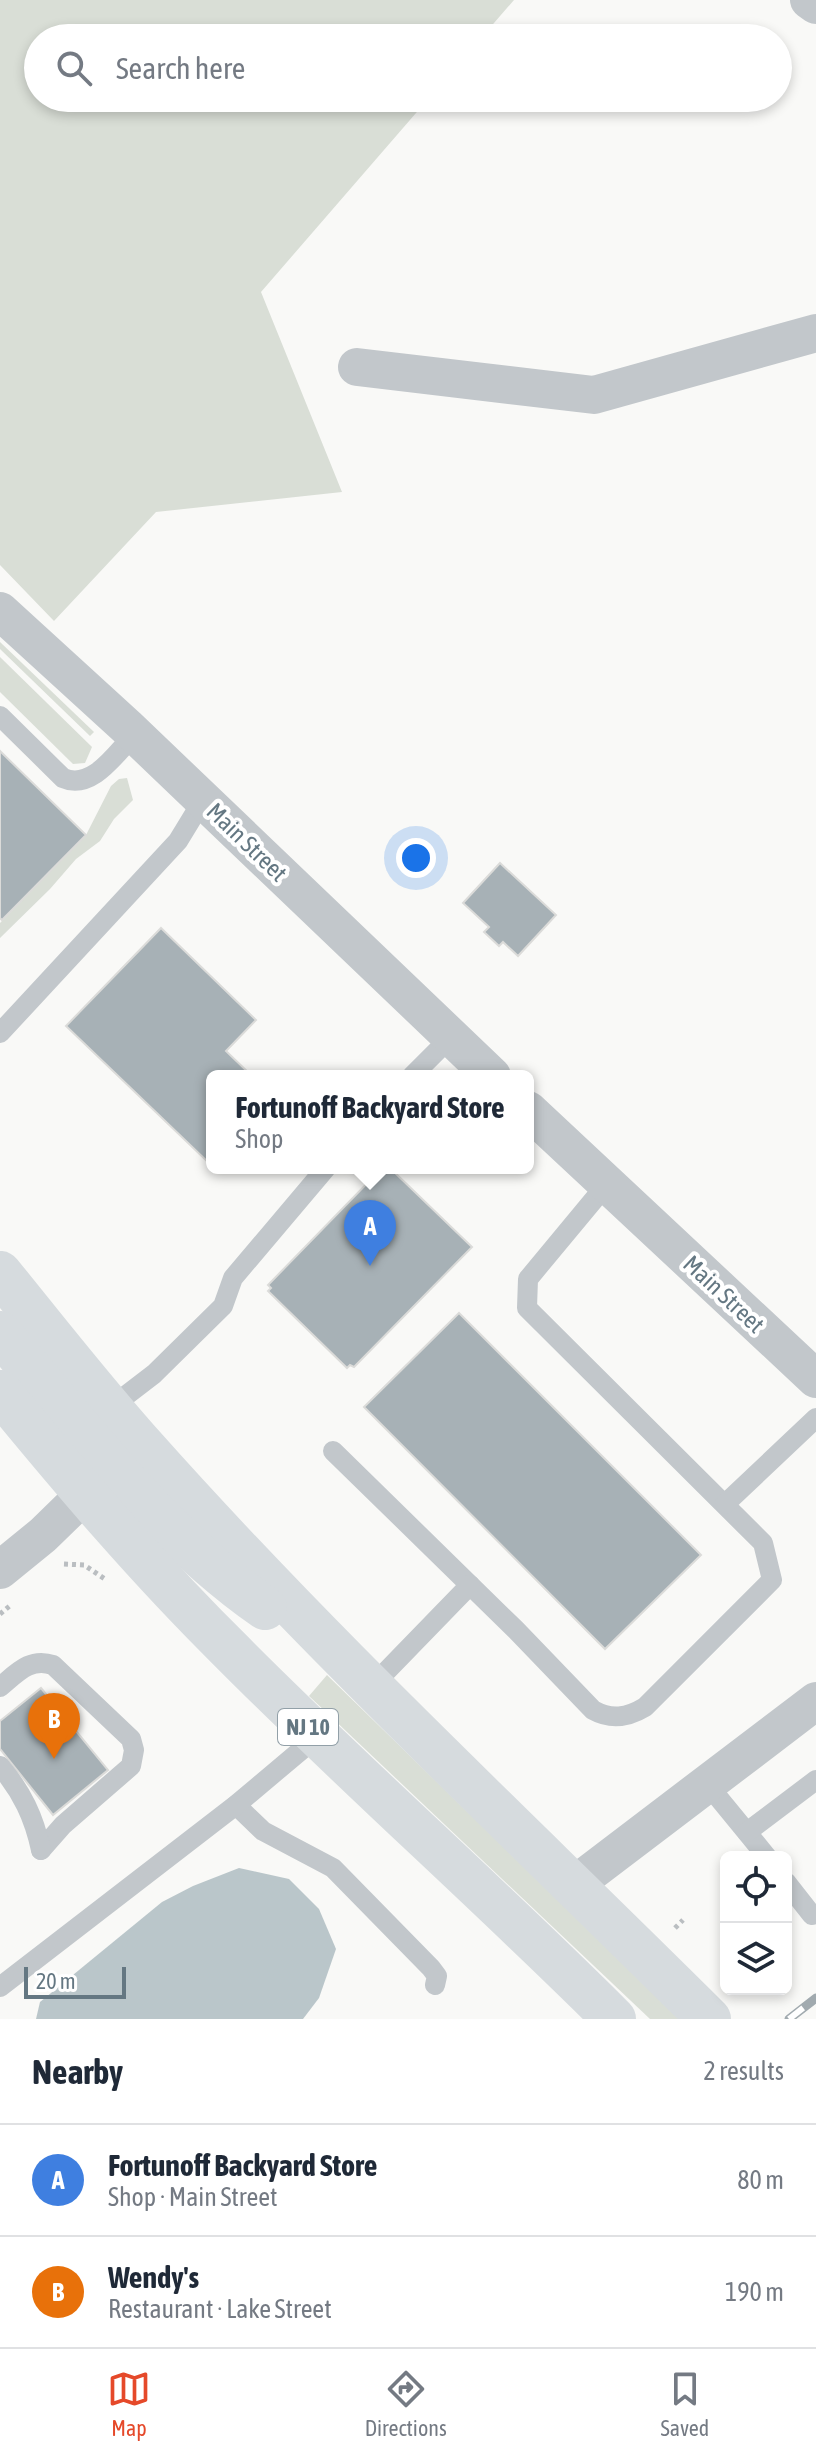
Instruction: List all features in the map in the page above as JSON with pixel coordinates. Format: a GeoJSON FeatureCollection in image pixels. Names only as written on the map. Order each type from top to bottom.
{"type":"FeatureCollection","features":[{"type":"Feature","properties":{"kind":"highway"},"geometry":{"type":"LineString","coordinates":[[0,1273],[152,1455],[366,1679],[709,2019]]}},
{"type":"Feature","properties":{"kind":"highway"},"geometry":{"type":"LineString","coordinates":[[0,1333],[143,1500],[236,1588],[366,1679]]}},
{"type":"Feature","properties":{"kind":"highway","name":"NJ 10"},"geometry":{"type":"LineString","coordinates":[[0,1392],[84,1495],[228,1649],[543,1947],[614,2019]]}},
{"type":"Feature","properties":{"kind":"street"},"geometry":{"type":"LineString","coordinates":[[809,0],[816,5]]}},
{"type":"Feature","properties":{"kind":"street"},"geometry":{"type":"LineString","coordinates":[[357,367],[594,395],[816,333]]}},
{"type":"Feature","properties":{"kind":"street","name":"Main Street"},"geometry":{"type":"LineString","coordinates":[[0,611],[486,1070]]}},
{"type":"Feature","properties":{"kind":"street","name":"Main Street"},"geometry":{"type":"LineString","coordinates":[[534,1116],[816,1379]]}},
{"type":"Feature","properties":{"kind":"street"},"geometry":{"type":"LineString","coordinates":[[11,1583],[43,1535],[84,1495]]}},
{"type":"Feature","properties":{"kind":"street"},"geometry":{"type":"LineString","coordinates":[[574,1885],[816,1701]]}},
{"type":"Feature","properties":{"kind":"lane"},"geometry":{"type":"LineString","coordinates":[[0,716],[63,778],[71,782],[93,776],[134,735]]}},
{"type":"Feature","properties":{"kind":"lane"},"geometry":{"type":"LineString","coordinates":[[0,1033],[178,841],[203,800]]}},
{"type":"Feature","properties":{"kind":"lane"},"geometry":{"type":"LineString","coordinates":[[418,1070],[451,1037]]}},
{"type":"Feature","properties":{"kind":"lane"},"geometry":{"type":"LineString","coordinates":[[111,1407],[154,1374],[223,1306],[233,1278],[321,1174]]}},
{"type":"Feature","properties":{"kind":"lane"},"geometry":{"type":"LineString","coordinates":[[333,1451],[593,1710],[603,1715],[626,1716],[645,1707],[772,1580],[763,1543],[527,1308],[528,1279],[606,1185]]}},
{"type":"Feature","properties":{"kind":"lane"},"geometry":{"type":"LineString","coordinates":[[725,1504],[816,1418]]}},
{"type":"Feature","properties":{"kind":"lane"},"geometry":{"type":"LineString","coordinates":[[366,1679],[470,1585]]}},
{"type":"Feature","properties":{"kind":"lane"},"geometry":{"type":"LineString","coordinates":[[0,1687],[29,1664],[44,1661],[53,1665],[123,1728],[134,1750],[131,1766],[123,1776],[63,1825],[41,1850],[35,1821],[17,1786],[0,1766]]}},
{"type":"Feature","properties":{"kind":"lane"},"geometry":{"type":"LineString","coordinates":[[0,1987],[236,1805],[318,1736]]}},
{"type":"Feature","properties":{"kind":"lane"},"geometry":{"type":"LineString","coordinates":[[747,1832],[816,1780]]}},
{"type":"Feature","properties":{"kind":"lane"},"geometry":{"type":"LineString","coordinates":[[708,1785],[762,1851]]}},
{"type":"Feature","properties":{"kind":"lane"},"geometry":{"type":"LineString","coordinates":[[236,1805],[263,1831],[333,1868],[431,1968],[437,1976],[435,1985]]}},
{"type":"Feature","properties":{"kind":"lane"},"geometry":{"type":"LineString","coordinates":[[792,1890],[812,1915]]}},
{"type":"Feature","properties":{"kind":"path"},"geometry":{"type":"LineString","coordinates":[[53,1571],[64,1564],[84,1565],[114,1588]]}},
{"type":"Feature","properties":{"kind":"path"},"geometry":{"type":"LineString","coordinates":[[0,1614],[11,1583]]}},
{"type":"Feature","properties":{"kind":"path"},"geometry":{"type":"LineString","coordinates":[[675,1928],[683,1920]]}},
{"type":"Feature","properties":{"kind":"shaded area"},"geometry":{"type":"Polygon","coordinates":[[[0,0],[514,0],[493,24],[24,24],[24,112],[417,112],[261,292],[342,492],[156,512],[54,621],[0,565],[0,0]]]}},
{"type":"Feature","properties":{"kind":"shaded area"},"geometry":{"type":"Polygon","coordinates":[[[0,642],[94,732],[90,736],[0,649],[0,642]]]}},
{"type":"Feature","properties":{"kind":"shaded area"},"geometry":{"type":"Polygon","coordinates":[[[0,657],[92,747],[85,763],[73,764],[0,692],[0,657]]]}},
{"type":"Feature","properties":{"kind":"shaded area"},"geometry":{"type":"Polygon","coordinates":[[[127,778],[133,800],[114,819],[100,841],[76,859],[0,938],[0,923],[86,835],[111,786],[119,779],[127,778]]]}},
{"type":"Feature","properties":{"kind":"shaded area"},"geometry":{"type":"Polygon","coordinates":[[[327,1675],[680,2019],[650,2019],[309,1696],[327,1675]]]}},
{"type":"Feature","properties":{"kind":"shaded area"},"geometry":{"type":"Polygon","coordinates":[[[239,1868],[289,1879],[319,1909],[336,1949],[319,1998],[303,2019],[36,2019],[40,2002],[162,1902],[239,1868]]]}},
{"type":"Feature","properties":{"kind":"building"},"geometry":{"type":"Polygon","coordinates":[[[0,751],[86,835],[2,920],[0,918],[0,751]]]}},
{"type":"Feature","properties":{"kind":"building"},"geometry":{"type":"Polygon","coordinates":[[[500,863],[556,915],[518,956],[503,942],[499,946],[484,932],[489,927],[463,903],[500,863]]]}},
{"type":"Feature","properties":{"kind":"building"},"geometry":{"type":"Polygon","coordinates":[[[161,928],[256,1020],[226,1051],[246,1070],[206,1070],[206,1160],[66,1026],[161,928]]]}},
{"type":"Feature","properties":{"kind":"building"},"geometry":{"type":"Polygon","coordinates":[[[376,1174],[396,1174],[472,1247],[354,1367],[350,1365],[347,1368],[268,1291],[271,1288],[268,1285],[376,1174]]]}},
{"type":"Feature","properties":{"kind":"building"},"geometry":{"type":"Polygon","coordinates":[[[459,1313],[701,1555],[605,1649],[364,1407],[459,1313]]]}},
{"type":"Feature","properties":{"kind":"building"},"geometry":{"type":"Polygon","coordinates":[[[41,1688],[108,1770],[53,1815],[0,1749],[0,1721],[41,1688]]]}},
{"type":"Feature","properties":{"kind":"railway"},"geometry":{"type":"LineString","coordinates":[[789,2019],[816,1998]]}},
{"type":"Feature","properties":{"kind":"place","name":"Fortunoff Backyard Store"},"geometry":{"type":"Point","coordinates":[370,1266]}},
{"type":"Feature","properties":{"kind":"place","name":"Wendy's"},"geometry":{"type":"Point","coordinates":[54,1759]}}]}
